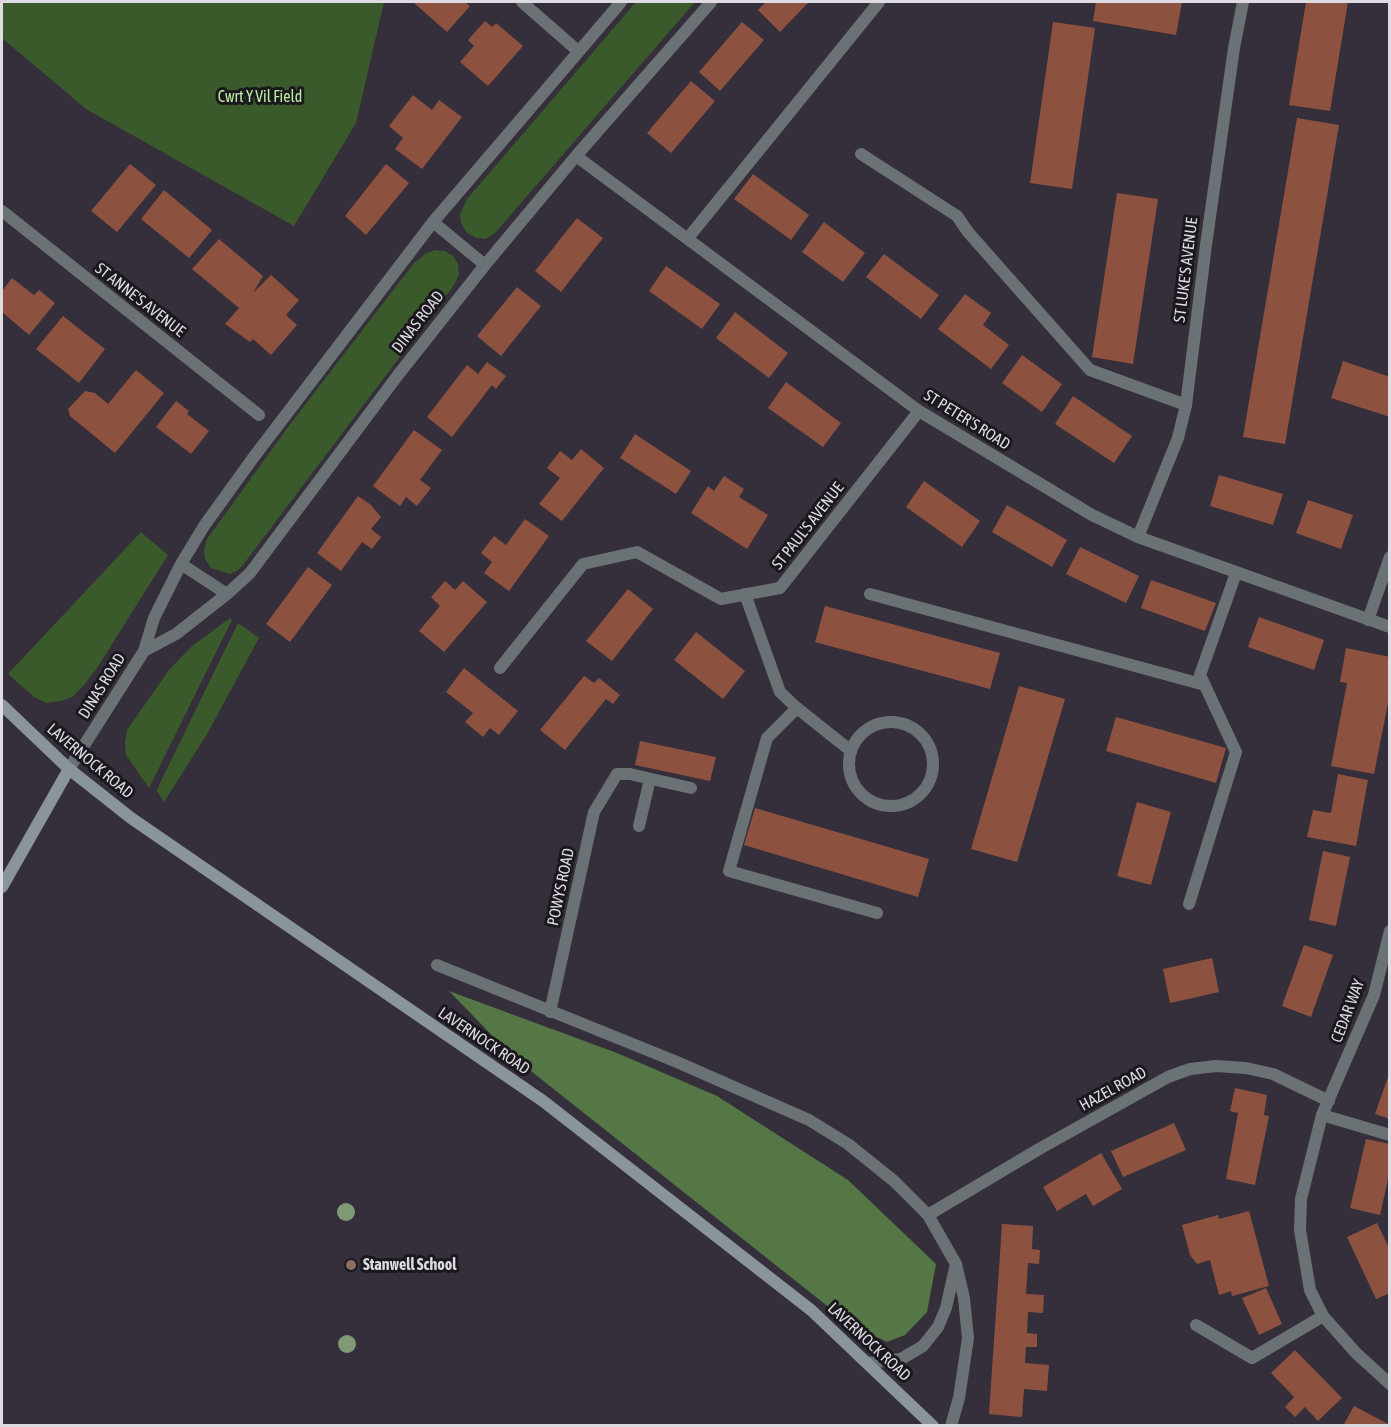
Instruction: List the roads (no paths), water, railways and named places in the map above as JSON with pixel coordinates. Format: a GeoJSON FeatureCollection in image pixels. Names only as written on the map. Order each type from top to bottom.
{"type":"FeatureCollection","features":[{"type":"Feature","properties":{"kind":"main road","name":"LAVERNOCK ROAD"},"geometry":{"type":"LineString","coordinates":[[2,705],[69,769],[131,818],[543,1101],[811,1310],[933,1425]]}},
{"type":"Feature","properties":{"kind":"main road"},"geometry":{"type":"LineString","coordinates":[[2,887],[69,769]]}},
{"type":"Feature","properties":{"kind":"street"},"geometry":{"type":"LineString","coordinates":[[522,2],[578,51]]}},
{"type":"Feature","properties":{"kind":"street","name":"DINAS ROAD"},"geometry":{"type":"LineString","coordinates":[[69,769],[144,651],[154,618],[181,564],[204,526],[433,222],[621,2]]}},
{"type":"Feature","properties":{"kind":"street","name":"DINAS ROAD"},"geometry":{"type":"LineString","coordinates":[[144,651],[176,634],[227,594],[249,573],[398,375],[485,265],[576,156],[711,2]]}},
{"type":"Feature","properties":{"kind":"street"},"geometry":{"type":"LineString","coordinates":[[688,238],[879,2]]}},
{"type":"Feature","properties":{"kind":"street","name":"ST LUKE'S AVENUE"},"geometry":{"type":"LineString","coordinates":[[1138,537],[1178,438],[1186,405],[1206,244],[1234,48],[1243,2]]}},
{"type":"Feature","properties":{"kind":"street"},"geometry":{"type":"LineString","coordinates":[[861,154],[957,216],[968,232],[1090,370],[1186,405]]}},
{"type":"Feature","properties":{"kind":"street","name":"ST PETER'S ROAD"},"geometry":{"type":"LineString","coordinates":[[576,156],[919,411],[1092,515],[1138,537],[1389,627]]}},
{"type":"Feature","properties":{"kind":"street","name":"ST ANNE'S AVENUE"},"geometry":{"type":"LineString","coordinates":[[2,211],[259,415]]}},
{"type":"Feature","properties":{"kind":"street"},"geometry":{"type":"LineString","coordinates":[[433,222],[485,265]]}},
{"type":"Feature","properties":{"kind":"street","name":"ST PAUL'S AVENUE"},"geometry":{"type":"LineString","coordinates":[[500,668],[583,564],[637,552],[721,599],[780,588],[919,411]]}},
{"type":"Feature","properties":{"kind":"street"},"geometry":{"type":"LineString","coordinates":[[1368,620],[1389,557]]}},
{"type":"Feature","properties":{"kind":"street"},"geometry":{"type":"LineString","coordinates":[[181,564],[227,594]]}},
{"type":"Feature","properties":{"kind":"street"},"geometry":{"type":"LineString","coordinates":[[1189,904],[1236,752],[1200,675],[1236,573]]}},
{"type":"Feature","properties":{"kind":"street"},"geometry":{"type":"LineString","coordinates":[[745,594],[780,692],[851,751]]}},
{"type":"Feature","properties":{"kind":"street"},"geometry":{"type":"LineString","coordinates":[[870,594],[1205,685]]}},
{"type":"Feature","properties":{"kind":"street"},"geometry":{"type":"LineString","coordinates":[[797,708],[767,738],[729,871],[877,913]]}},
{"type":"Feature","properties":{"kind":"street"},"geometry":{"type":"LineString","coordinates":[[895,722],[908,725],[920,733],[929,744],[934,758],[933,772],[928,785],[919,796],[908,803],[894,806],[881,805],[868,799],[858,790],[850,772],[851,751],[857,739],[867,729],[880,723],[895,722]]}},
{"type":"Feature","properties":{"kind":"street","name":"POWYS ROAD"},"geometry":{"type":"LineString","coordinates":[[550,1012],[594,812],[617,774],[630,774],[650,779]]}},
{"type":"Feature","properties":{"kind":"street"},"geometry":{"type":"LineString","coordinates":[[639,826],[650,779],[691,788]]}},
{"type":"Feature","properties":{"kind":"street","name":"CEDAR WAY"},"geometry":{"type":"LineString","coordinates":[[1389,931],[1374,995],[1322,1115],[1301,1199],[1300,1230],[1310,1290],[1323,1316],[1356,1353],[1389,1384]]}},
{"type":"Feature","properties":{"kind":"street"},"geometry":{"type":"LineString","coordinates":[[437,965],[696,1070],[809,1120],[848,1144],[894,1181],[928,1215],[957,1264],[964,1298],[968,1338],[959,1398],[951,1425]]}},
{"type":"Feature","properties":{"kind":"street","name":"HAZEL ROAD"},"geometry":{"type":"LineString","coordinates":[[928,1215],[1168,1077],[1190,1069],[1216,1066],[1246,1068],[1273,1074],[1329,1101]]}},
{"type":"Feature","properties":{"kind":"street"},"geometry":{"type":"LineString","coordinates":[[1322,1115],[1389,1135]]}},
{"type":"Feature","properties":{"kind":"street"},"geometry":{"type":"LineString","coordinates":[[867,1363],[900,1359],[923,1346],[938,1327],[946,1308],[957,1264]]}},
{"type":"Feature","properties":{"kind":"street"},"geometry":{"type":"LineString","coordinates":[[1196,1324],[1252,1358],[1323,1316]]}},
{"type":"Feature","properties":{"kind":"place","name":"Stanwell School"},"geometry":{"type":"Point","coordinates":[351,1265]}},
{"type":"Feature","properties":{"kind":"park label","name":"Cwrt Y Vil Field"},"geometry":{"type":"Point","coordinates":[260,97]}}]}
